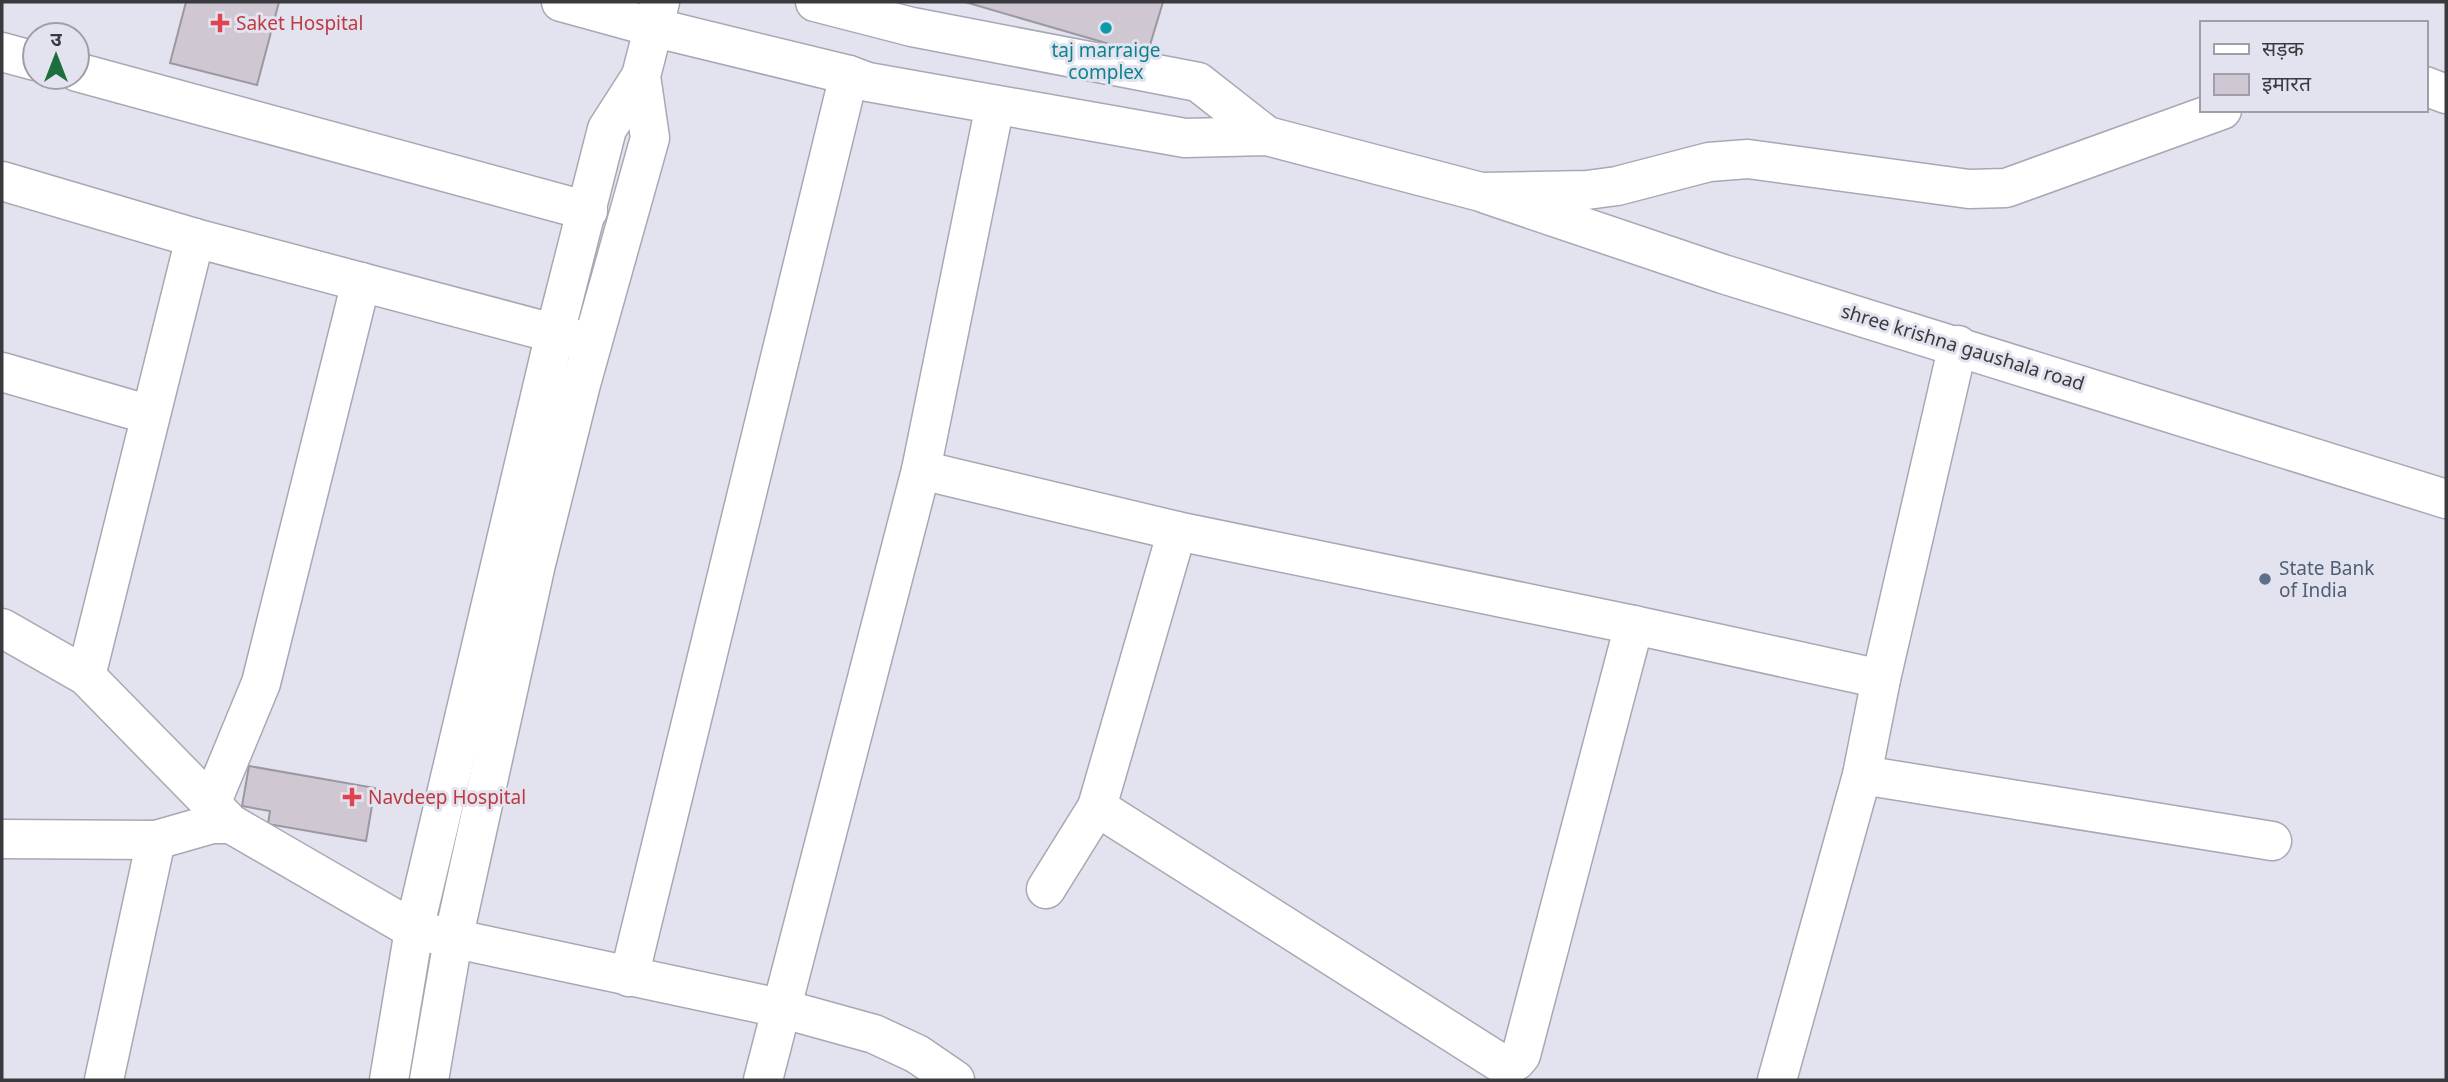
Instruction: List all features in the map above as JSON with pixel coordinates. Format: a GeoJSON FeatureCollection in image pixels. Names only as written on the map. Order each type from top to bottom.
{"type":"FeatureCollection","features":[{"type":"Feature","properties":{"kind":"street"},"geometry":{"type":"LineString","coordinates":[[561,2],[656,14],[868,82],[1185,138],[1268,136],[1481,192],[1587,190],[1617,186],[1709,162],[1748,159],[1969,189],[2006,188],[2216,112]]}},
{"type":"Feature","properties":{"kind":"street"},"geometry":{"type":"LineString","coordinates":[[815,2],[912,27],[1198,82],[1268,136]]}},
{"type":"Feature","properties":{"kind":"street"},"geometry":{"type":"LineString","coordinates":[[389,1080],[414,930],[555,333],[607,129],[641,76],[656,14]]}},
{"type":"Feature","properties":{"kind":"street"},"geometry":{"type":"LineString","coordinates":[[2,52],[21,57]]}},
{"type":"Feature","properties":{"kind":"street"},"geometry":{"type":"LineString","coordinates":[[629,977],[849,75]]}},
{"type":"Feature","properties":{"kind":"street"},"geometry":{"type":"LineString","coordinates":[[91,76],[588,211]]}},
{"type":"Feature","properties":{"kind":"street"},"geometry":{"type":"LineString","coordinates":[[429,1080],[453,940],[536,564],[592,343],[650,138],[641,76]]}},
{"type":"Feature","properties":{"kind":"street"},"geometry":{"type":"LineString","coordinates":[[2427,87],[2446,94]]}},
{"type":"Feature","properties":{"kind":"street"},"geometry":{"type":"LineString","coordinates":[[763,1080],[921,470],[995,105]]}},
{"type":"Feature","properties":{"kind":"street"},"geometry":{"type":"LineString","coordinates":[[2,181],[195,238],[592,343]]}},
{"type":"Feature","properties":{"kind":"street","name":"shree krishna gaushala road"},"geometry":{"type":"LineString","coordinates":[[1481,192],[1723,274],[2446,499]]}},
{"type":"Feature","properties":{"kind":"street"},"geometry":{"type":"LineString","coordinates":[[86,676],[195,238]]}},
{"type":"Feature","properties":{"kind":"street"},"geometry":{"type":"LineString","coordinates":[[2,839],[156,840],[212,824],[221,814],[261,683],[361,282]]}},
{"type":"Feature","properties":{"kind":"street"},"geometry":{"type":"LineString","coordinates":[[1777,1080],[1862,775],[1881,679],[1958,345]]}},
{"type":"Feature","properties":{"kind":"street"},"geometry":{"type":"LineString","coordinates":[[2,372],[150,415]]}},
{"type":"Feature","properties":{"kind":"street"},"geometry":{"type":"LineString","coordinates":[[921,470],[1177,531],[1881,679]]}},
{"type":"Feature","properties":{"kind":"street"},"geometry":{"type":"LineString","coordinates":[[1046,889],[1097,807],[1177,531]]}},
{"type":"Feature","properties":{"kind":"street"},"geometry":{"type":"LineString","coordinates":[[1097,807],[1502,1064],[1517,1061],[1521,1055],[1634,625]]}},
{"type":"Feature","properties":{"kind":"street"},"geometry":{"type":"LineString","coordinates":[[2,628],[86,676],[221,814],[414,930],[780,1009],[874,1034],[917,1054],[955,1080]]}},
{"type":"Feature","properties":{"kind":"street"},"geometry":{"type":"LineString","coordinates":[[1862,775],[2272,841]]}},
{"type":"Feature","properties":{"kind":"street"},"geometry":{"type":"LineString","coordinates":[[104,1080],[156,840]]}},
{"type":"Feature","properties":{"kind":"building"},"geometry":{"type":"Polygon","coordinates":[[[186,2],[279,2],[257,85],[170,63],[186,2]]]}},
{"type":"Feature","properties":{"kind":"building","name":"taj marraige complex"},"geometry":{"type":"Polygon","coordinates":[[[965,2],[1163,2],[1147,55],[965,2]]]}},
{"type":"Feature","properties":{"kind":"building"},"geometry":{"type":"Polygon","coordinates":[[[249,766],[375,788],[366,841],[268,824],[270,811],[242,806],[249,766]]]}},
{"type":"Feature","properties":{"kind":"place","name":"Saket Hospital"},"geometry":{"type":"Point","coordinates":[220,23]}},
{"type":"Feature","properties":{"kind":"place","name":"taj marraige complex"},"geometry":{"type":"Point","coordinates":[1106,28]}},
{"type":"Feature","properties":{"kind":"place","name":"State Bank of India"},"geometry":{"type":"Point","coordinates":[2265,579]}},
{"type":"Feature","properties":{"kind":"place","name":"Navdeep Hospital"},"geometry":{"type":"Point","coordinates":[352,797]}}]}
